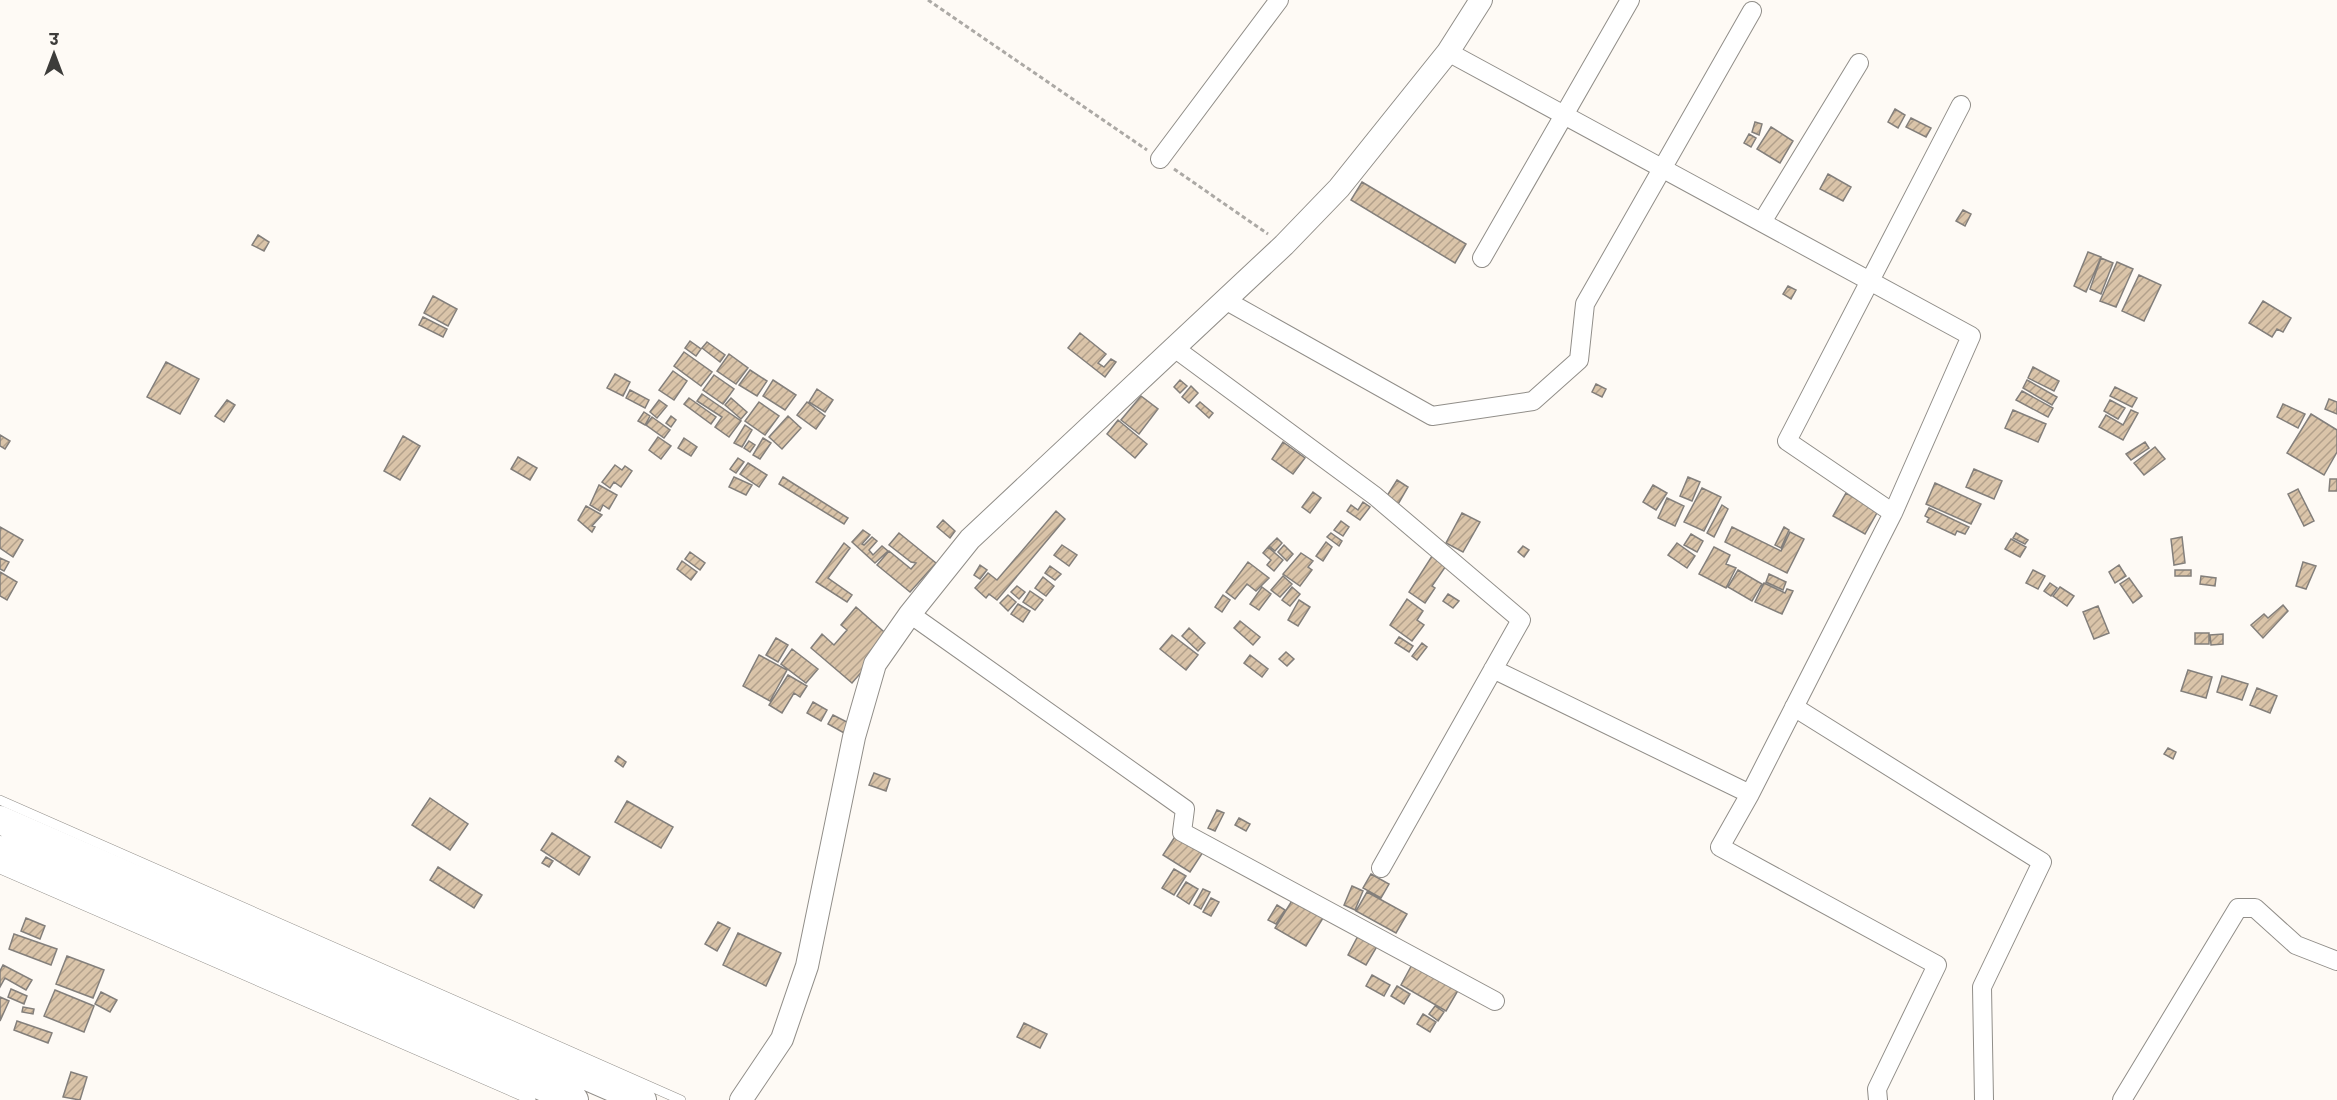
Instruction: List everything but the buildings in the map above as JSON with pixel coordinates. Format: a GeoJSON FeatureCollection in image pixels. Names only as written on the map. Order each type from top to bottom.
{"type":"FeatureCollection","features":[{"type":"Feature","properties":{"kind":"main road"},"geometry":{"type":"LineString","coordinates":[[0,820],[642,1100]]}},
{"type":"Feature","properties":{"kind":"main road"},"geometry":{"type":"LineString","coordinates":[[0,850],[574,1100]]}},
{"type":"Feature","properties":{"kind":"street"},"geometry":{"type":"LineString","coordinates":[[1160,159],[1279,0]]}},
{"type":"Feature","properties":{"kind":"street"},"geometry":{"type":"LineString","coordinates":[[741,1100],[782,1039],[807,966],[854,737],[875,664],[910,614],[970,540],[1284,245],[1339,188],[1449,52],[1481,0]]}},
{"type":"Feature","properties":{"kind":"street"},"geometry":{"type":"LineString","coordinates":[[1482,258],[1630,0]]}},
{"type":"Feature","properties":{"kind":"street"},"geometry":{"type":"LineString","coordinates":[[1225,300],[1432,416],[1533,401],[1579,360],[1585,304],[1752,11]]}},
{"type":"Feature","properties":{"kind":"street"},"geometry":{"type":"LineString","coordinates":[[1449,52],[1971,336],[1893,513],[1750,794],[1720,847],[1937,965],[1877,1089],[1878,1100]]}},
{"type":"Feature","properties":{"kind":"street"},"geometry":{"type":"LineString","coordinates":[[1762,222],[1859,63]]}},
{"type":"Feature","properties":{"kind":"street"},"geometry":{"type":"LineString","coordinates":[[1893,513],[1787,441],[1961,105]]}},
{"type":"Feature","properties":{"kind":"street"},"geometry":{"type":"LineString","coordinates":[[1173,347],[1375,496],[1521,620],[1381,868]]}},
{"type":"Feature","properties":{"kind":"street"},"geometry":{"type":"LineString","coordinates":[[910,614],[1185,809],[1182,832],[1495,1001]]}},
{"type":"Feature","properties":{"kind":"street"},"geometry":{"type":"LineString","coordinates":[[1493,669],[1750,794]]}},
{"type":"Feature","properties":{"kind":"street"},"geometry":{"type":"LineString","coordinates":[[1794,706],[2042,862],[1982,987],[1984,1100]]}},
{"type":"Feature","properties":{"kind":"street"},"geometry":{"type":"LineString","coordinates":[[2122,1100],[2238,908],[2255,908],[2296,945],[2337,961]]}},
{"type":"Feature","properties":{"kind":"lane"},"geometry":{"type":"LineString","coordinates":[[0,800],[681,1100]]}},
{"type":"Feature","properties":{"kind":"lane"},"geometry":{"type":"LineString","coordinates":[[0,869],[531,1100]]}},
{"type":"Feature","properties":{"kind":"path"},"geometry":{"type":"LineString","coordinates":[[928,0],[1284,245]]}}]}
